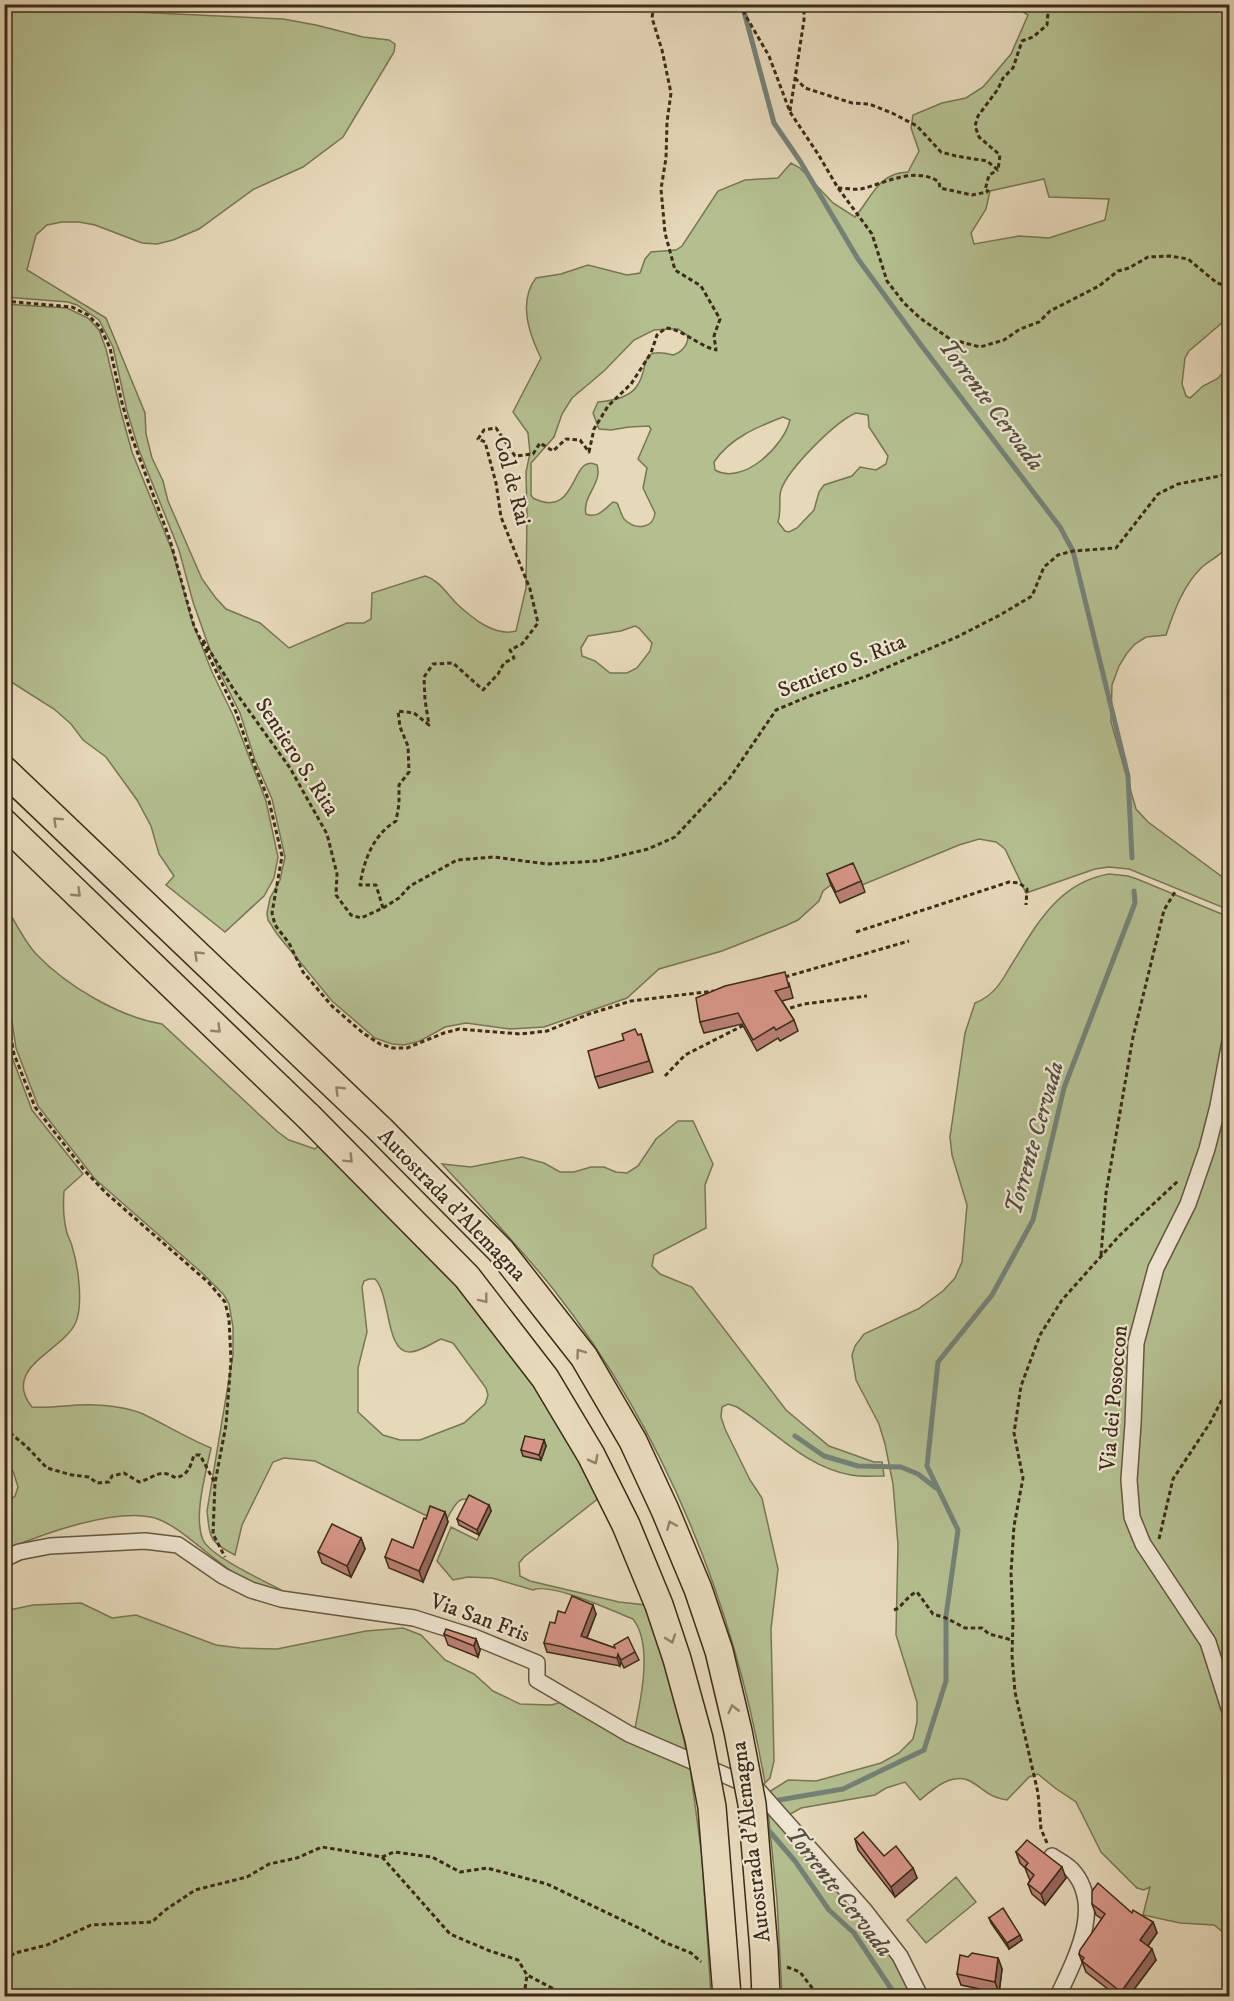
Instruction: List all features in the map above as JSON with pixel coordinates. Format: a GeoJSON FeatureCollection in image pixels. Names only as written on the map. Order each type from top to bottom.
{"type":"FeatureCollection","features":[{"type":"Feature","properties":{"kind":"highway","name":"Autostrada d'Alemagna"},"geometry":{"type":"LineString","coordinates":[[4,771],[381,1130],[501,1251],[585,1357],[633,1441],[665,1509],[698,1589],[719,1651],[752,1804],[766,1996]]}},
{"type":"Feature","properties":{"kind":"highway","name":"Autostrada d'Alemagna"},"geometry":{"type":"LineString","coordinates":[[4,823],[309,1117],[466,1277],[545,1378],[591,1455],[626,1525],[659,1605],[677,1659],[699,1738],[712,1807],[727,1996]]}},
{"type":"Feature","properties":{"kind":"street","name":"Via dei Posoccon"},"geometry":{"type":"LineString","coordinates":[[1230,1042],[1208,1149],[1188,1204],[1156,1268],[1136,1343],[1129,1480],[1132,1517],[1143,1544],[1208,1642],[1230,1711]]}},
{"type":"Feature","properties":{"kind":"street","name":"Via San Fris"},"geometry":{"type":"LineString","coordinates":[[4,1559],[19,1552],[50,1546],[145,1541],[178,1545],[223,1576],[251,1590],[281,1599],[414,1618],[474,1637],[537,1663],[537,1680],[628,1734],[757,1789],[865,1911],[900,1956],[920,1996]]}},
{"type":"Feature","properties":{"kind":"street"},"geometry":{"type":"LineString","coordinates":[[1052,1856],[1071,1868],[1084,1887],[1088,1909],[1080,1943],[1058,1996]]}},
{"type":"Feature","properties":{"kind":"path","name":"Col de Rai"},"geometry":{"type":"LineString","coordinates":[[383,908],[376,885],[360,885],[363,867],[377,836],[396,821],[399,785],[409,772],[408,746],[400,727],[398,711],[414,713],[429,724],[424,677],[433,664],[453,663],[483,690],[498,674],[504,663],[514,658],[510,650],[522,644],[538,623],[530,589],[501,517],[496,483],[485,442],[478,439],[484,430],[496,428],[516,456],[533,454],[540,443],[553,452],[566,439],[580,440],[589,452],[594,429],[608,406],[631,384],[651,353],[657,335],[666,328],[678,329],[688,338],[716,350],[714,336],[720,319],[700,286],[675,270],[665,233],[661,189],[671,93],[662,50],[652,18],[654,4]]}},
{"type":"Feature","properties":{"kind":"path"},"geometry":{"type":"LineString","coordinates":[[739,4],[769,56],[790,112],[819,154],[838,188],[872,234],[888,280],[904,303],[920,318],[950,339],[980,347],[1004,340],[1020,329],[1039,322],[1050,310],[1099,286],[1118,271],[1148,257],[1170,256],[1188,259],[1217,283],[1230,287]]}},
{"type":"Feature","properties":{"kind":"path"},"geometry":{"type":"LineString","coordinates":[[790,112],[804,20],[804,4]]}},
{"type":"Feature","properties":{"kind":"path"},"geometry":{"type":"LineString","coordinates":[[998,170],[1000,155],[979,137],[975,126],[978,116],[998,89],[1003,78],[1013,68],[1022,41],[1047,25],[1048,12],[1045,4]]}},
{"type":"Feature","properties":{"kind":"path"},"geometry":{"type":"LineString","coordinates":[[795,78],[805,88],[852,103],[869,104],[892,113],[917,126],[940,152],[987,161],[998,170]]}},
{"type":"Feature","properties":{"kind":"path"},"geometry":{"type":"LineString","coordinates":[[838,188],[860,189],[894,178],[919,175],[939,182],[940,188],[972,195],[987,192],[985,190],[989,175],[998,170]]}},
{"type":"Feature","properties":{"kind":"path"},"geometry":{"type":"LineString","coordinates":[[4,301],[72,307],[88,315],[100,327],[110,348],[131,435],[170,540],[194,626],[236,712],[269,801],[282,856],[272,912],[275,925],[289,943],[303,972],[332,1006],[363,1033],[380,1044],[393,1048],[407,1048],[459,1029],[520,1034],[547,1030],[631,1001],[717,990]]}},
{"type":"Feature","properties":{"kind":"path","name":"Sentiero S. Rita"},"geometry":{"type":"LineString","coordinates":[[194,626],[234,690],[290,768],[327,834],[337,874],[336,896],[351,915],[361,918],[383,908],[399,898],[410,886],[457,860],[494,857],[547,864],[598,861],[648,849],[675,837],[729,780],[776,710],[867,676],[957,637],[1000,615],[1032,596],[1044,567],[1058,555],[1073,551],[1116,548],[1158,494],[1178,484],[1230,474]]}},
{"type":"Feature","properties":{"kind":"path"},"geometry":{"type":"LineString","coordinates":[[856,932],[1009,882],[1019,883],[1027,889],[1026,905]]}},
{"type":"Feature","properties":{"kind":"path"},"geometry":{"type":"LineString","coordinates":[[1101,1257],[1106,1193],[1133,1037],[1164,910],[1175,892]]}},
{"type":"Feature","properties":{"kind":"path"},"geometry":{"type":"LineString","coordinates":[[781,978],[909,941]]}},
{"type":"Feature","properties":{"kind":"path"},"geometry":{"type":"LineString","coordinates":[[776,1011],[804,1004],[867,996]]}},
{"type":"Feature","properties":{"kind":"path"},"geometry":{"type":"LineString","coordinates":[[4,999],[14,1054],[35,1107],[85,1171],[106,1193],[209,1282],[225,1302],[229,1319],[231,1360],[226,1425],[215,1483],[213,1534],[226,1559]]}},
{"type":"Feature","properties":{"kind":"path"},"geometry":{"type":"LineString","coordinates":[[665,1076],[685,1055],[746,1024]]}},
{"type":"Feature","properties":{"kind":"path"},"geometry":{"type":"LineString","coordinates":[[1052,1856],[1041,1829],[1038,1794],[1015,1692],[1011,1573],[1014,1526],[1023,1478],[1014,1433],[1021,1386],[1040,1335],[1062,1300],[1120,1235],[1183,1175]]}},
{"type":"Feature","properties":{"kind":"path"},"geometry":{"type":"LineString","coordinates":[[1155,1560],[1173,1479],[1210,1423],[1230,1384]]}},
{"type":"Feature","properties":{"kind":"path"},"geometry":{"type":"LineString","coordinates":[[4,1428],[26,1446],[47,1468],[89,1477],[97,1483],[109,1482],[112,1476],[124,1473],[139,1482],[158,1473],[167,1473],[176,1478],[185,1475],[194,1455],[200,1455],[215,1483]]}},
{"type":"Feature","properties":{"kind":"path"},"geometry":{"type":"LineString","coordinates":[[894,1610],[916,1592],[933,1614],[965,1628],[982,1628],[989,1634],[1012,1640]]}},
{"type":"Feature","properties":{"kind":"path"},"geometry":{"type":"LineString","coordinates":[[4,1960],[15,1953],[47,1945],[91,1925],[152,1922],[195,1890],[247,1877],[269,1864],[297,1857],[322,1847],[382,1857],[394,1852],[432,1857],[460,1872],[488,1868],[547,1884],[691,1953],[704,1964]]}},
{"type":"Feature","properties":{"kind":"path"},"geometry":{"type":"LineString","coordinates":[[382,1857],[450,1934],[490,1952],[518,1960],[527,1975],[552,1988],[560,1996]]}},
{"type":"Feature","properties":{"kind":"path"},"geometry":{"type":"LineString","coordinates":[[780,1965],[800,1972],[816,1994],[822,1996]]}},
{"type":"Feature","properties":{"kind":"path"},"geometry":{"type":"LineString","coordinates":[[524,1996],[527,1975]]}},
{"type":"Feature","properties":{"kind":"green space"},"geometry":{"type":"Polygon","coordinates":[[[77,4],[92,10],[283,19],[363,37],[389,40],[395,44],[394,52],[343,137],[303,167],[254,189],[199,229],[157,244],[142,243],[95,225],[79,222],[47,225],[36,235],[27,270],[106,318],[145,413],[146,434],[152,458],[202,579],[226,609],[260,623],[289,648],[347,623],[364,623],[371,619],[372,593],[425,576],[439,584],[457,604],[484,625],[500,631],[516,631],[526,588],[526,472],[530,453],[528,433],[513,412],[541,358],[527,318],[528,297],[536,278],[561,274],[588,265],[627,275],[640,273],[645,259],[651,252],[676,250],[682,246],[718,191],[745,180],[778,178],[791,163],[800,168],[833,203],[855,217],[883,181],[898,173],[908,172],[919,151],[911,128],[913,115],[942,103],[966,98],[983,87],[1011,54],[1028,15],[1012,5],[1229,5],[1229,317],[1189,351],[1185,358],[1182,384],[1186,396],[1190,398],[1203,386],[1217,379],[1229,367],[1229,543],[1220,554],[1201,568],[1189,583],[1166,635],[1146,637],[1127,653],[1112,685],[1111,722],[1136,809],[1148,822],[1229,882],[1229,910],[1129,869],[1109,867],[1095,869],[1026,893],[1005,849],[996,842],[979,839],[862,885],[831,885],[823,891],[819,901],[798,920],[722,951],[659,969],[627,998],[544,1027],[510,1029],[466,1023],[445,1027],[420,1041],[404,1045],[392,1044],[375,1038],[332,1001],[268,920],[270,898],[280,880],[285,857],[272,799],[255,760],[240,713],[209,647],[193,602],[179,550],[139,450],[127,411],[113,347],[99,320],[77,305],[68,302],[5,297],[5,5],[77,4]],[[1044,179],[990,191],[986,209],[971,233],[974,244],[1019,236],[1049,238],[1105,220],[1109,199],[1049,197],[1044,179]],[[678,329],[654,330],[634,340],[604,371],[572,398],[562,414],[554,437],[531,463],[531,495],[533,498],[548,503],[559,501],[566,494],[582,467],[588,463],[597,465],[598,472],[587,501],[586,514],[597,514],[613,502],[617,503],[624,518],[634,525],[648,525],[654,518],[655,513],[643,488],[647,468],[638,459],[651,429],[649,426],[599,429],[593,413],[598,402],[619,398],[634,390],[641,379],[649,356],[654,353],[673,355],[686,345],[688,336],[678,329]],[[856,413],[825,435],[785,481],[780,493],[778,522],[785,531],[789,532],[797,528],[814,510],[819,492],[824,485],[852,476],[860,467],[876,470],[886,464],[888,456],[869,427],[868,415],[856,413]],[[783,417],[754,429],[736,440],[720,454],[714,462],[715,470],[726,474],[738,473],[761,461],[780,441],[790,420],[783,417]],[[635,626],[621,631],[588,636],[581,648],[582,656],[595,661],[610,673],[627,673],[637,668],[650,651],[652,643],[635,626]]]}},
{"type":"Feature","properties":{"kind":"green space"},"geometry":{"type":"Polygon","coordinates":[[[4,304],[67,308],[88,318],[99,330],[132,452],[173,553],[192,621],[212,672],[233,715],[266,801],[278,857],[274,878],[264,896],[225,932],[166,885],[174,876],[159,854],[151,826],[137,800],[106,757],[83,740],[71,724],[54,709],[5,678],[4,304]]]}},
{"type":"Feature","properties":{"kind":"green space"},"geometry":{"type":"Polygon","coordinates":[[[1109,874],[1137,879],[1229,917],[1229,1710],[1211,1672],[1221,1710],[1229,1724],[1229,1937],[1214,1925],[1180,1923],[1143,1915],[1150,1887],[1144,1890],[1137,1888],[1101,1852],[1076,1802],[1038,1774],[1029,1777],[1007,1800],[990,1795],[970,1781],[956,1779],[943,1783],[920,1800],[905,1782],[886,1788],[875,1795],[801,1808],[787,1816],[769,1792],[788,1780],[816,1781],[881,1763],[899,1753],[913,1739],[917,1722],[917,1702],[896,1635],[898,1545],[893,1484],[879,1424],[856,1380],[852,1355],[855,1346],[864,1334],[918,1309],[943,1291],[955,1278],[962,1262],[967,1205],[952,1155],[950,1137],[965,1033],[975,1003],[987,997],[996,988],[1050,908],[1075,887],[1109,874]]]}},
{"type":"Feature","properties":{"kind":"green space"},"geometry":{"type":"Polygon","coordinates":[[[4,904],[33,950],[63,978],[111,1007],[129,1015],[162,1024],[289,1140],[315,1149],[321,1143],[466,1293],[536,1386],[600,1497],[524,1557],[519,1563],[520,1576],[530,1581],[619,1602],[646,1605],[674,1696],[687,1754],[635,1728],[644,1672],[644,1657],[643,1642],[633,1619],[582,1598],[553,1590],[533,1590],[492,1578],[468,1577],[453,1580],[437,1561],[451,1527],[477,1540],[491,1511],[475,1502],[464,1499],[456,1504],[446,1521],[433,1519],[315,1461],[284,1458],[273,1462],[242,1525],[235,1555],[212,1538],[207,1511],[233,1355],[233,1327],[229,1304],[224,1295],[201,1272],[95,1179],[38,1106],[16,1048],[5,977],[4,904]],[[375,1279],[364,1281],[362,1287],[367,1332],[358,1368],[358,1412],[383,1435],[400,1440],[420,1440],[464,1423],[485,1404],[488,1395],[486,1388],[453,1343],[441,1339],[418,1351],[402,1350],[392,1334],[384,1297],[375,1279]]]}},
{"type":"Feature","properties":{"kind":"green space"},"geometry":{"type":"Polygon","coordinates":[[[4,1023],[9,1049],[32,1110],[83,1174],[64,1191],[65,1222],[78,1274],[80,1296],[78,1316],[68,1334],[28,1371],[24,1382],[24,1393],[32,1407],[89,1405],[132,1410],[211,1448],[200,1507],[200,1530],[203,1540],[208,1547],[228,1561],[285,1592],[262,1587],[242,1578],[181,1532],[155,1518],[120,1516],[101,1519],[40,1536],[7,1549],[4,1542],[5,1505],[15,1496],[18,1487],[13,1471],[4,1466],[4,1023]]]}},
{"type":"Feature","properties":{"kind":"green space"},"geometry":{"type":"Polygon","coordinates":[[[678,1121],[693,1121],[713,1164],[705,1185],[706,1228],[654,1255],[652,1266],[660,1274],[692,1287],[786,1410],[829,1446],[874,1462],[882,1462],[884,1476],[851,1475],[834,1471],[791,1447],[737,1407],[728,1404],[722,1407],[721,1417],[725,1429],[750,1480],[762,1498],[778,1569],[771,1629],[774,1761],[770,1778],[765,1783],[752,1717],[735,1651],[690,1523],[662,1462],[630,1402],[594,1345],[554,1290],[442,1164],[471,1167],[522,1157],[544,1163],[560,1172],[604,1167],[616,1172],[627,1173],[638,1166],[656,1139],[678,1121]]]}},
{"type":"Feature","properties":{"kind":"green space"},"geometry":{"type":"Polygon","coordinates":[[[81,1603],[112,1618],[136,1615],[216,1645],[240,1648],[277,1649],[366,1631],[403,1628],[421,1635],[445,1660],[474,1674],[493,1691],[520,1704],[551,1705],[570,1700],[690,1767],[702,1857],[711,1996],[5,1996],[4,1611],[33,1605],[81,1603]]]}},
{"type":"Feature","properties":{"kind":"green space"},"geometry":{"type":"Polygon","coordinates":[[[768,1811],[833,1887],[886,1940],[914,1996],[782,1996],[777,1900],[768,1811]]]}},
{"type":"Feature","properties":{"kind":"green space"},"geometry":{"type":"Polygon","coordinates":[[[956,1877],[976,1902],[926,1943],[907,1920],[956,1877]]]}},
{"type":"Feature","properties":{"kind":"building"},"geometry":{"type":"Polygon","coordinates":[[[853,863],[861,881],[836,892],[827,874],[853,863]]]}},
{"type":"Feature","properties":{"kind":"building"},"geometry":{"type":"Polygon","coordinates":[[[785,972],[789,987],[775,991],[794,1020],[776,1030],[774,1027],[753,1040],[738,1013],[700,1022],[696,998],[725,986],[785,972]]]}},
{"type":"Feature","properties":{"kind":"building"},"geometry":{"type":"Polygon","coordinates":[[[635,1029],[638,1035],[641,1034],[649,1061],[595,1077],[588,1051],[624,1040],[622,1034],[635,1029]]]}},
{"type":"Feature","properties":{"kind":"building"},"geometry":{"type":"Polygon","coordinates":[[[525,1436],[544,1440],[539,1455],[521,1450],[525,1436]]]}},
{"type":"Feature","properties":{"kind":"building"},"geometry":{"type":"Polygon","coordinates":[[[469,1495],[489,1505],[477,1530],[457,1519],[469,1495]]]}},
{"type":"Feature","properties":{"kind":"building"},"geometry":{"type":"Polygon","coordinates":[[[430,1506],[445,1512],[419,1571],[385,1557],[392,1539],[413,1548],[430,1506]]]}},
{"type":"Feature","properties":{"kind":"building"},"geometry":{"type":"Polygon","coordinates":[[[332,1524],[361,1538],[347,1566],[318,1552],[332,1524]]]}},
{"type":"Feature","properties":{"kind":"building"},"geometry":{"type":"Polygon","coordinates":[[[572,1596],[593,1605],[581,1636],[615,1648],[614,1645],[628,1637],[635,1652],[621,1660],[618,1654],[617,1658],[544,1643],[550,1622],[555,1623],[558,1611],[565,1613],[572,1596]]]}},
{"type":"Feature","properties":{"kind":"building"},"geometry":{"type":"Polygon","coordinates":[[[446,1629],[476,1639],[474,1646],[444,1634],[446,1629]]]}},
{"type":"Feature","properties":{"kind":"building"},"geometry":{"type":"Polygon","coordinates":[[[863,1832],[884,1856],[896,1846],[913,1868],[891,1887],[855,1839],[863,1832]]]}},
{"type":"Feature","properties":{"kind":"building"},"geometry":{"type":"Polygon","coordinates":[[[1027,1840],[1062,1867],[1041,1894],[1028,1884],[1034,1875],[1025,1867],[1028,1863],[1016,1852],[1027,1840]]]}},
{"type":"Feature","properties":{"kind":"building"},"geometry":{"type":"Polygon","coordinates":[[[1098,1883],[1132,1913],[1133,1910],[1153,1922],[1140,1940],[1152,1949],[1121,1992],[1082,1961],[1084,1958],[1079,1954],[1105,1914],[1092,1904],[1092,1891],[1098,1883]]]}},
{"type":"Feature","properties":{"kind":"building"},"geometry":{"type":"Polygon","coordinates":[[[1003,1908],[1020,1935],[1007,1943],[989,1918],[1003,1908]]]}},
{"type":"Feature","properties":{"kind":"building"},"geometry":{"type":"Polygon","coordinates":[[[972,1953],[998,1958],[995,1982],[957,1974],[960,1955],[968,1957],[972,1953]]]}},
{"type":"Feature","properties":{"kind":"waterway","name":"Torrente Cervada"},"geometry":{"type":"LineString","coordinates":[[742,4],[774,123],[800,161],[858,259],[1060,527],[1073,551],[1128,776],[1132,858]]}},
{"type":"Feature","properties":{"kind":"waterway","name":"Torrente Cervada"},"geometry":{"type":"LineString","coordinates":[[779,1800],[843,1789],[924,1750],[946,1681],[946,1616],[958,1530],[927,1466],[938,1362],[992,1295],[1033,1220],[1064,1088],[1135,903],[1134,891]]}},
{"type":"Feature","properties":{"kind":"waterway"},"geometry":{"type":"LineString","coordinates":[[795,1436],[824,1456],[858,1466],[901,1467],[918,1474],[936,1488]]}},
{"type":"Feature","properties":{"kind":"waterway","name":"Torrente Cervada"},"geometry":{"type":"LineString","coordinates":[[764,1825],[795,1861],[829,1910],[854,1933],[896,1996]]}}]}
